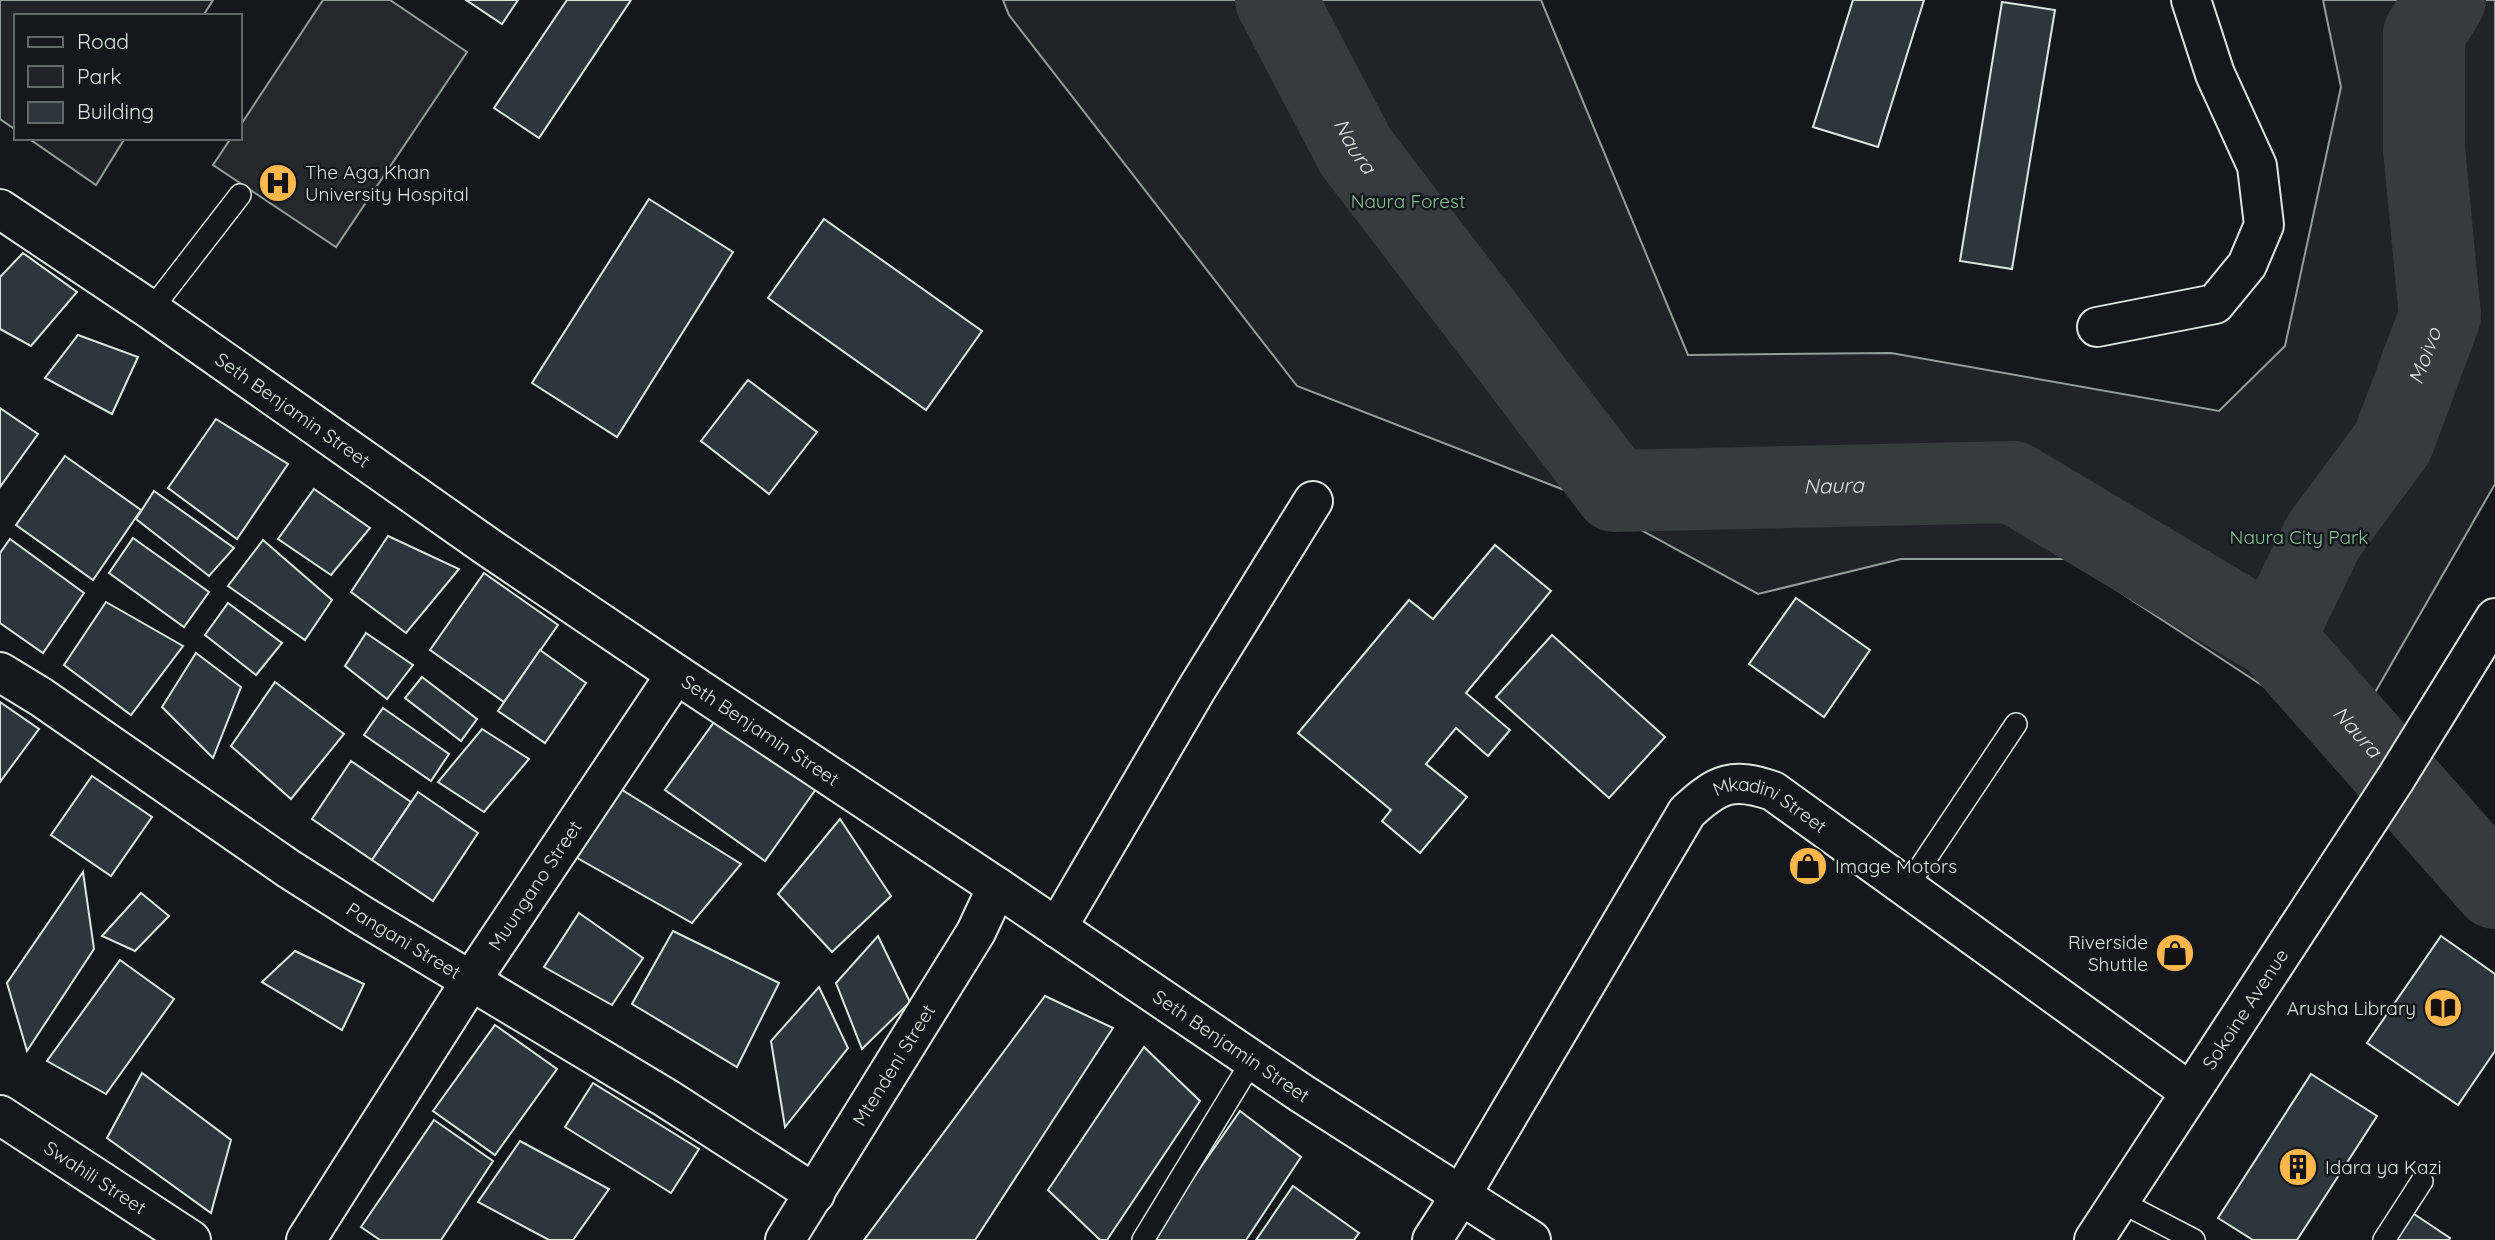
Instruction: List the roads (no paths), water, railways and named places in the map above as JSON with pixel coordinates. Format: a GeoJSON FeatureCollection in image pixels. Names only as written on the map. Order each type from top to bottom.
{"type":"FeatureCollection","features":[{"type":"Feature","properties":{"kind":"street"},"geometry":{"type":"LineString","coordinates":[[2097,327],[2215,304],[2247,265],[2264,225],[2257,166],[2215,74],[2191,0]]}},
{"type":"Feature","properties":{"kind":"street","name":"Seth Benjamin Street"},"geometry":{"type":"LineString","coordinates":[[0,209],[151,310],[488,547],[676,674],[1252,1060],[1531,1240]]}},
{"type":"Feature","properties":{"kind":"street"},"geometry":{"type":"LineString","coordinates":[[1057,928],[1196,690],[1313,501]]}},
{"type":"Feature","properties":{"kind":"street","name":"Sokoine Avenue"},"geometry":{"type":"LineString","coordinates":[[2094,1240],[2396,778],[2495,618]]}},
{"type":"Feature","properties":{"kind":"street","name":"Pangani Street"},"geometry":{"type":"LineString","coordinates":[[0,672],[41,697],[289,869],[666,1098],[815,1194]]}},
{"type":"Feature","properties":{"kind":"street","name":"Muungano Street"},"geometry":{"type":"LineString","coordinates":[[306,1240],[472,979],[676,674]]}},
{"type":"Feature","properties":{"kind":"street","name":"Mkadini Street"},"geometry":{"type":"LineString","coordinates":[[1432,1240],[1687,812],[1704,796],[1726,783],[1750,783],[1773,791],[2190,1092]]}},
{"type":"Feature","properties":{"kind":"street","name":"Mtendeni Street"},"geometry":{"type":"LineString","coordinates":[[785,1240],[976,932],[997,887]]}},
{"type":"Feature","properties":{"kind":"street","name":"Swahili Street"},"geometry":{"type":"LineString","coordinates":[[0,1115],[191,1240]]}},
{"type":"Feature","properties":{"kind":"lane"},"geometry":{"type":"LineString","coordinates":[[151,310],[240,195]]}},
{"type":"Feature","properties":{"kind":"lane"},"geometry":{"type":"LineString","coordinates":[[1907,887],[2016,724]]}},
{"type":"Feature","properties":{"kind":"lane"},"geometry":{"type":"LineString","coordinates":[[1143,1240],[1252,1060]]}},
{"type":"Feature","properties":{"kind":"lane"},"geometry":{"type":"LineString","coordinates":[[2384,1240],[2422,1181]]}},
{"type":"Feature","properties":{"kind":"lane"},"geometry":{"type":"LineString","coordinates":[[2119,1201],[2194,1240]]}},
{"type":"Feature","properties":{"kind":"waterway","name":"Naura"},"geometry":{"type":"LineString","coordinates":[[1276,0],[1356,152],[1615,491],[2013,482],[2274,638],[2495,888]]}},
{"type":"Feature","properties":{"kind":"waterway","name":"Moivo"},"geometry":{"type":"LineString","coordinates":[[2274,638],[2323,537],[2393,442],[2440,316],[2424,149],[2424,34],[2445,0]]}},
{"type":"Feature","properties":{"kind":"place","name":"The Aga Khan University Hospital"},"geometry":{"type":"Point","coordinates":[278,183]}},
{"type":"Feature","properties":{"kind":"place","name":"Image Motors"},"geometry":{"type":"Point","coordinates":[1808,866]}},
{"type":"Feature","properties":{"kind":"place","name":"Riverside Shuttle"},"geometry":{"type":"Point","coordinates":[2175,953]}},
{"type":"Feature","properties":{"kind":"place","name":"Arusha Library"},"geometry":{"type":"Point","coordinates":[2443,1008]}},
{"type":"Feature","properties":{"kind":"place","name":"Idara ya Kazi"},"geometry":{"type":"Point","coordinates":[2298,1167]}},
{"type":"Feature","properties":{"kind":"park label","name":"Naura Forest"},"geometry":{"type":"Point","coordinates":[1408,201]}},
{"type":"Feature","properties":{"kind":"park label","name":"Naura City Park"},"geometry":{"type":"Point","coordinates":[2299,537]}}]}
